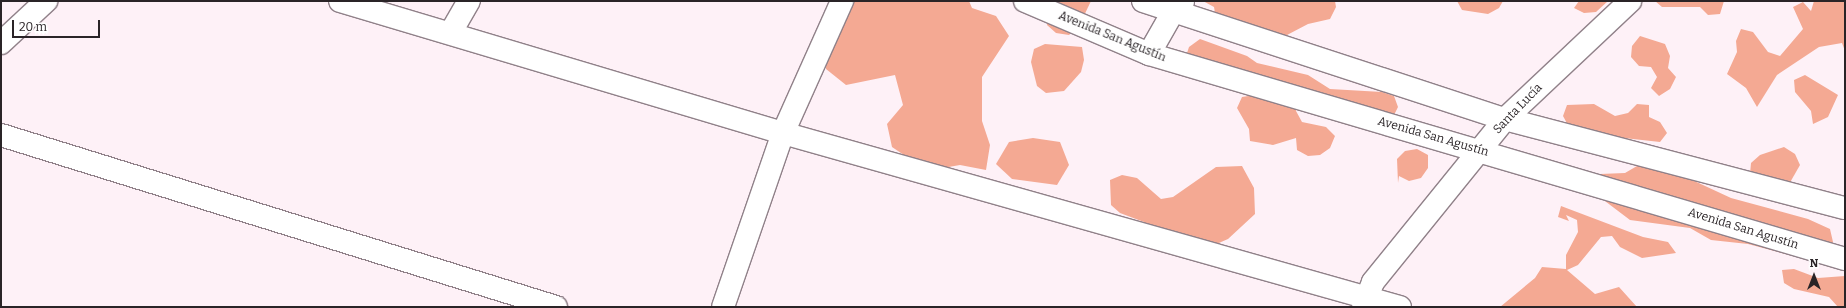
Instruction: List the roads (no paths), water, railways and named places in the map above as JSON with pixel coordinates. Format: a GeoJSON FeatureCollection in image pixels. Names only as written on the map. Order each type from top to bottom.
{"type":"FeatureCollection","features":[{"type":"Feature","properties":{"kind":"street"},"geometry":{"type":"LineString","coordinates":[[1,43],[46,1]]}},
{"type":"Feature","properties":{"kind":"street"},"geometry":{"type":"LineString","coordinates":[[340,1],[451,32],[783,133],[1365,301],[1400,307]]}},
{"type":"Feature","properties":{"kind":"street"},"geometry":{"type":"LineString","coordinates":[[451,32],[470,1]]}},
{"type":"Feature","properties":{"kind":"street"},"geometry":{"type":"LineString","coordinates":[[723,307],[783,133],[842,1]]}},
{"type":"Feature","properties":{"kind":"street","name":"Avenida San Agustín"},"geometry":{"type":"LineString","coordinates":[[1025,1],[1149,54],[1480,150],[1845,259]]}},
{"type":"Feature","properties":{"kind":"street"},"geometry":{"type":"LineString","coordinates":[[1144,1],[1178,7],[1505,119],[1845,208]]}},
{"type":"Feature","properties":{"kind":"street","name":"Santa Lucía"},"geometry":{"type":"LineString","coordinates":[[1365,301],[1373,282],[1505,119],[1630,1]]}},
{"type":"Feature","properties":{"kind":"street"},"geometry":{"type":"LineString","coordinates":[[1149,54],[1178,7]]}},
{"type":"Feature","properties":{"kind":"street"},"geometry":{"type":"LineString","coordinates":[[1,135],[556,307]]}}]}
